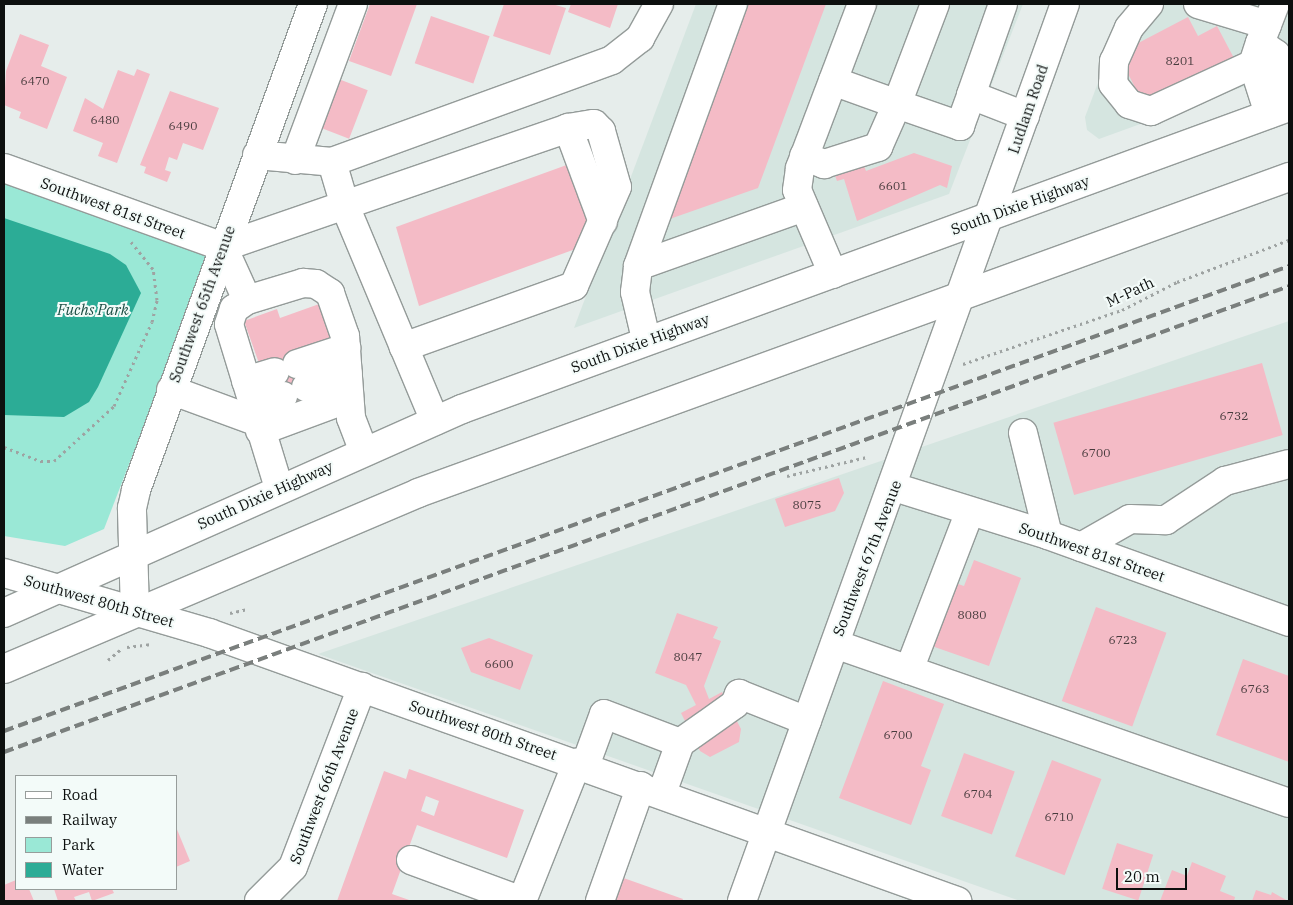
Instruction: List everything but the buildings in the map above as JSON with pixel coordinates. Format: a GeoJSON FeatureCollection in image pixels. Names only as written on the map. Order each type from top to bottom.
{"type":"FeatureCollection","features":[{"type":"Feature","properties":{"kind":"main road","name":"Southwest 65th Avenue"},"geometry":{"type":"LineString","coordinates":[[135,612],[132,508],[171,390],[314,4]]}},
{"type":"Feature","properties":{"kind":"main road"},"geometry":{"type":"LineString","coordinates":[[295,160],[352,4]]}},
{"type":"Feature","properties":{"kind":"main road"},"geometry":{"type":"LineString","coordinates":[[257,155],[332,162],[612,60],[640,38],[659,4]]}},
{"type":"Feature","properties":{"kind":"main road"},"geometry":{"type":"LineString","coordinates":[[646,339],[635,292],[638,266],[733,4]]}},
{"type":"Feature","properties":{"kind":"main road"},"geometry":{"type":"LineString","coordinates":[[834,274],[797,190],[804,156],[862,4]]}},
{"type":"Feature","properties":{"kind":"main road"},"geometry":{"type":"LineString","coordinates":[[804,156],[824,164],[878,147],[897,104],[935,4]]}},
{"type":"Feature","properties":{"kind":"main road"},"geometry":{"type":"LineString","coordinates":[[833,81],[960,126],[1003,4]]}},
{"type":"Feature","properties":{"kind":"main road","name":"Ludlam Road"},"geometry":{"type":"LineString","coordinates":[[991,215],[1065,4]]}},
{"type":"Feature","properties":{"kind":"main road"},"geometry":{"type":"LineString","coordinates":[[1149,4],[1130,28],[1114,61],[1113,84],[1129,104],[1151,111],[1264,34]]}},
{"type":"Feature","properties":{"kind":"main road"},"geometry":{"type":"LineString","coordinates":[[1198,4],[1264,34],[1276,54],[1289,91]]}},
{"type":"Feature","properties":{"kind":"main road"},"geometry":{"type":"LineString","coordinates":[[1264,34],[1279,111]]}},
{"type":"Feature","properties":{"kind":"main road"},"geometry":{"type":"LineString","coordinates":[[971,95],[1025,116]]}},
{"type":"Feature","properties":{"kind":"main road","name":"South Dixie Highway"},"geometry":{"type":"LineString","coordinates":[[4,613],[279,488],[435,421],[646,339],[834,274],[1279,111]]}},
{"type":"Feature","properties":{"kind":"main road"},"geometry":{"type":"LineString","coordinates":[[247,300],[223,247],[580,125],[606,214],[574,286],[404,347]]}},
{"type":"Feature","properties":{"kind":"main road"},"geometry":{"type":"LineString","coordinates":[[332,162],[345,206],[435,421]]}},
{"type":"Feature","properties":{"kind":"main road","name":"Southwest 81st Street"},"geometry":{"type":"LineString","coordinates":[[4,168],[223,247]]}},
{"type":"Feature","properties":{"kind":"main road"},"geometry":{"type":"LineString","coordinates":[[4,669],[418,493],[1289,177]]}},
{"type":"Feature","properties":{"kind":"main road"},"geometry":{"type":"LineString","coordinates":[[638,266],[804,207]]}},
{"type":"Feature","properties":{"kind":"main road","name":"Southwest 67th Avenue"},"geometry":{"type":"LineString","coordinates":[[742,901],[834,644],[894,487],[991,215]]}},
{"type":"Feature","properties":{"kind":"main road"},"geometry":{"type":"LineString","coordinates":[[279,488],[229,324],[234,309],[247,300],[304,283],[316,284],[330,293],[347,373],[351,418],[364,452]]}},
{"type":"Feature","properties":{"kind":"main road"},"geometry":{"type":"LineString","coordinates":[[246,381],[290,380],[347,373]]}},
{"type":"Feature","properties":{"kind":"main road"},"geometry":{"type":"LineString","coordinates":[[171,390],[257,420],[347,373]]}},
{"type":"Feature","properties":{"kind":"main road"},"geometry":{"type":"LineString","coordinates":[[257,420],[290,380]]}},
{"type":"Feature","properties":{"kind":"main road"},"geometry":{"type":"LineString","coordinates":[[1023,434],[1048,535]]}},
{"type":"Feature","properties":{"kind":"main road"},"geometry":{"type":"LineString","coordinates":[[1081,547],[1130,519],[1166,520],[1226,481],[1289,464]]}},
{"type":"Feature","properties":{"kind":"main road","name":"Southwest 81st Street"},"geometry":{"type":"LineString","coordinates":[[894,487],[1048,535],[1287,616]]}},
{"type":"Feature","properties":{"kind":"main road"},"geometry":{"type":"LineString","coordinates":[[909,670],[970,511]]}},
{"type":"Feature","properties":{"kind":"main road","name":"Southwest 80th Street"},"geometry":{"type":"LineString","coordinates":[[4,572],[54,590],[209,633],[652,790],[957,901]]}},
{"type":"Feature","properties":{"kind":"main road"},"geometry":{"type":"LineString","coordinates":[[834,644],[1289,803]]}},
{"type":"Feature","properties":{"kind":"main road","name":"Southwest 66th Avenue"},"geometry":{"type":"LineString","coordinates":[[259,901],[293,867],[362,687]]}},
{"type":"Feature","properties":{"kind":"main road"},"geometry":{"type":"LineString","coordinates":[[600,901],[652,790],[680,743],[735,704],[739,694],[807,721]]}},
{"type":"Feature","properties":{"kind":"main road"},"geometry":{"type":"LineString","coordinates":[[411,860],[522,901],[604,714],[680,743]]}},
{"type":"Feature","properties":{"kind":"path"},"geometry":{"type":"LineString","coordinates":[[4,447],[41,462],[54,461],[90,433],[118,401],[157,300],[149,261],[126,240]]}},
{"type":"Feature","properties":{"kind":"path","name":"M-Path"},"geometry":{"type":"LineString","coordinates":[[977,360],[1122,310],[1178,282],[1289,240]]}},
{"type":"Feature","properties":{"kind":"path"},"geometry":{"type":"LineString","coordinates":[[787,476],[867,457]]}},
{"type":"Feature","properties":{"kind":"path"},"geometry":{"type":"LineString","coordinates":[[241,609],[248,609]]}},
{"type":"Feature","properties":{"kind":"path"},"geometry":{"type":"LineString","coordinates":[[108,660],[124,648],[152,644]]}},
{"type":"Feature","properties":{"kind":"shaded area"},"geometry":{"type":"Polygon","coordinates":[[[696,4],[1023,4],[949,194],[574,328],[696,4]]]}},
{"type":"Feature","properties":{"kind":"shaded area"},"geometry":{"type":"Polygon","coordinates":[[[1128,4],[1289,4],[1289,70],[1099,139],[1087,130],[1085,117],[1128,4]]]}},
{"type":"Feature","properties":{"kind":"shaded area"},"geometry":{"type":"Polygon","coordinates":[[[1289,321],[1289,901],[1020,901],[318,654],[1289,321]]]}},
{"type":"Feature","properties":{"kind":"green space","name":"Fuchs Park"},"geometry":{"type":"Polygon","coordinates":[[[4,183],[209,257],[104,529],[65,546],[4,536],[4,183]]]}},
{"type":"Feature","properties":{"kind":"water"},"geometry":{"type":"Polygon","coordinates":[[[4,218],[110,254],[126,265],[141,293],[98,387],[89,402],[64,417],[4,415],[4,218]]]}},
{"type":"Feature","properties":{"kind":"railway"},"geometry":{"type":"LineString","coordinates":[[4,731],[1289,266]]}},
{"type":"Feature","properties":{"kind":"railway"},"geometry":{"type":"LineString","coordinates":[[4,752],[1289,286]]}}]}
